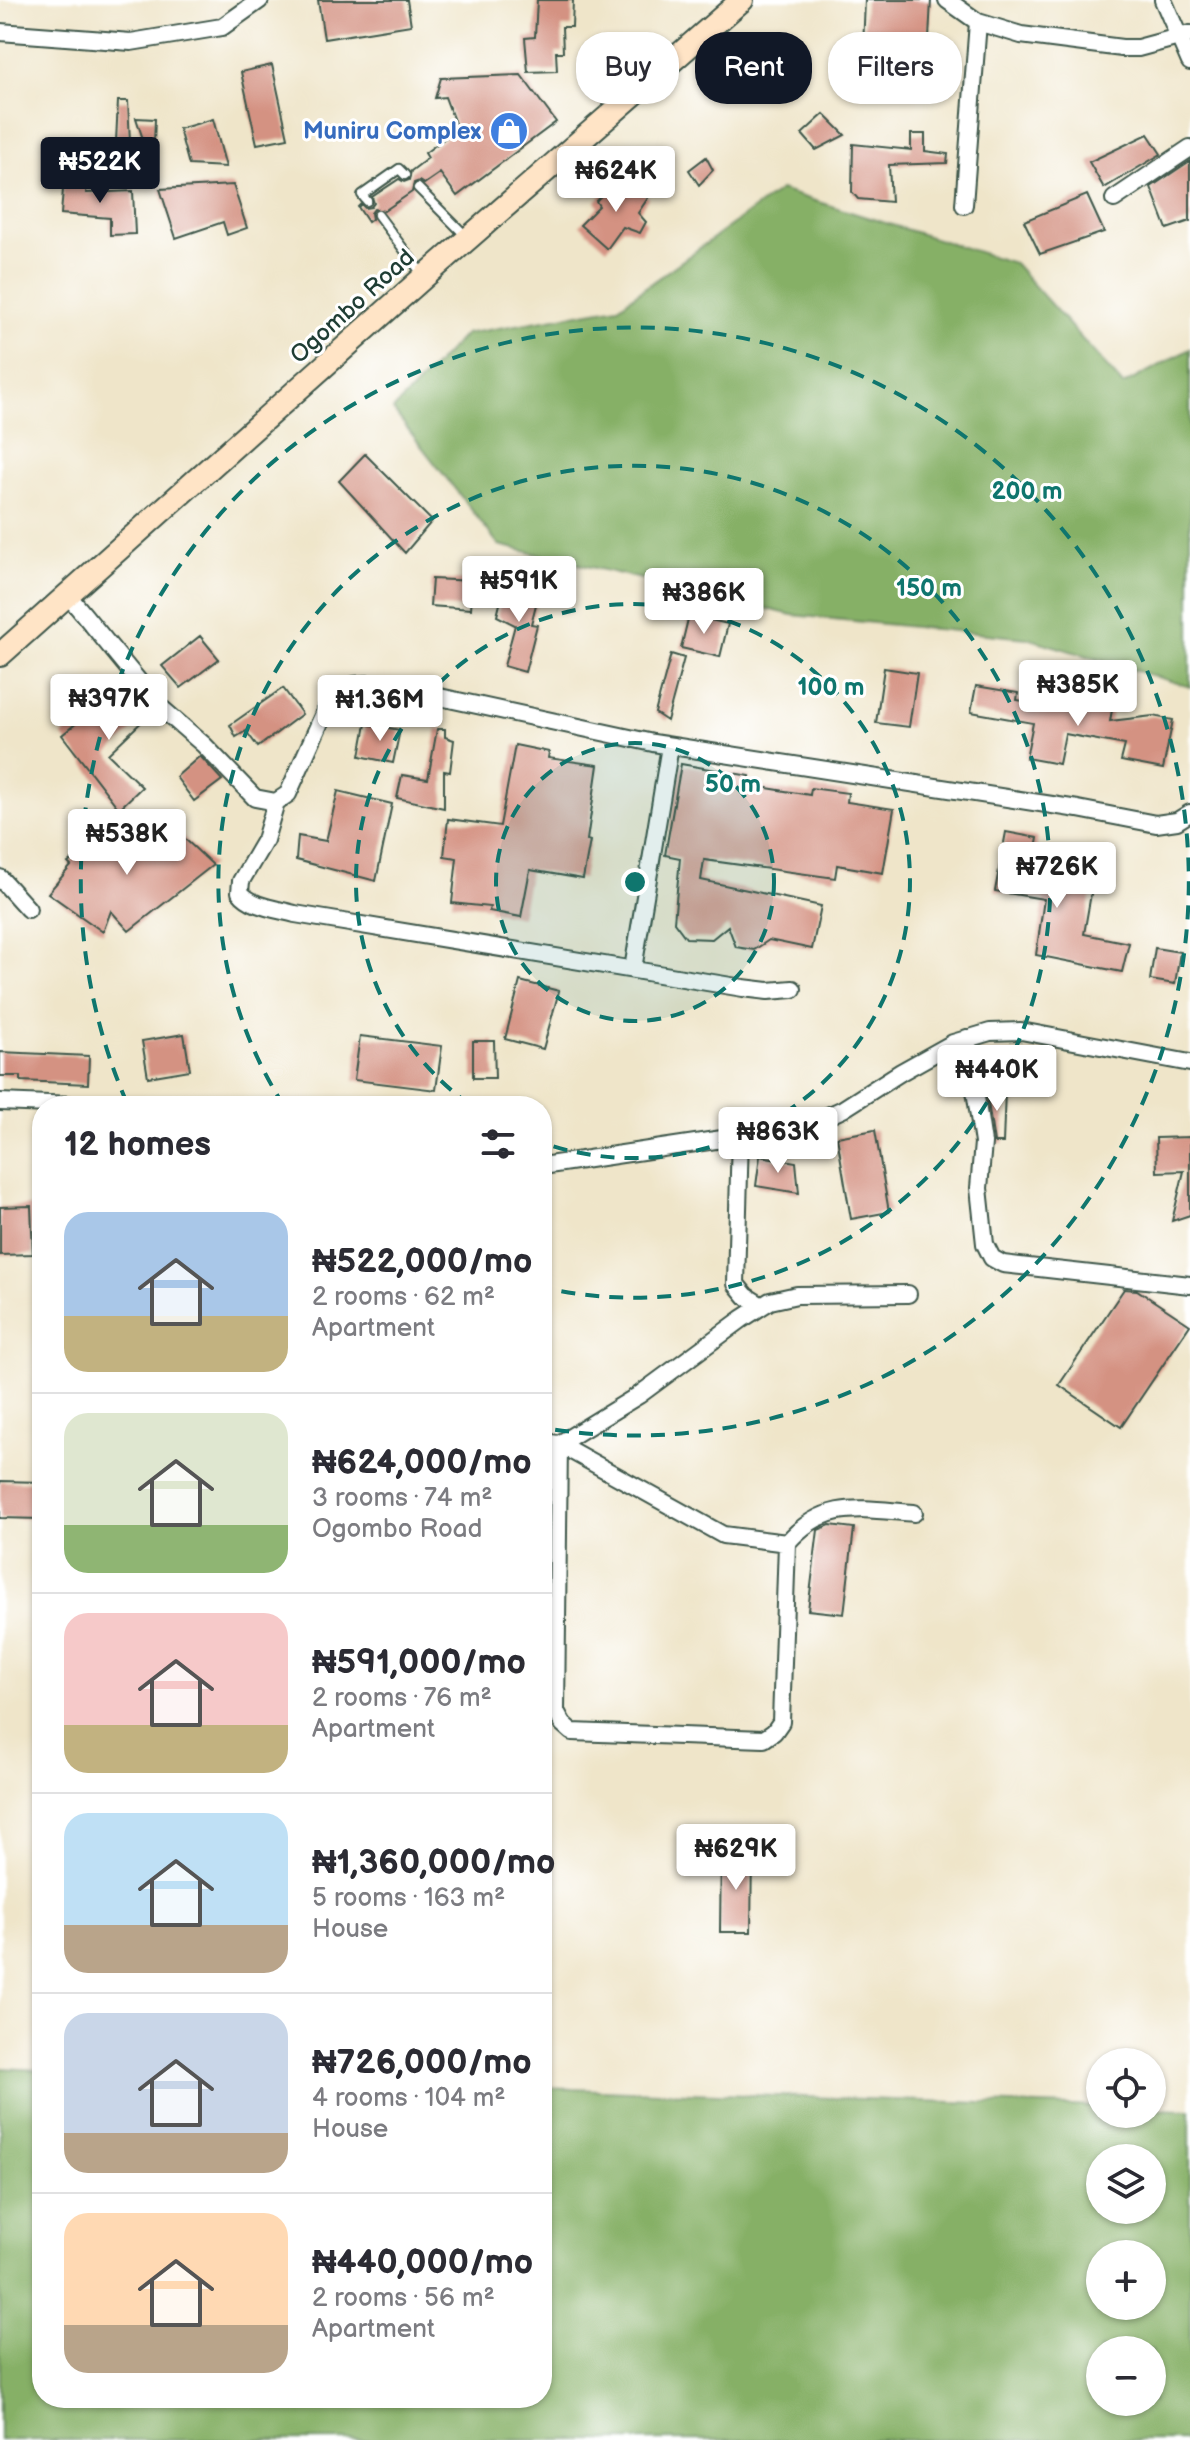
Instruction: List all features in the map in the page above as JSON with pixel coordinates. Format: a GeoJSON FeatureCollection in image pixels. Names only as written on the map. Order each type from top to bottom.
{"type":"FeatureCollection","features":[{"type":"Feature","properties":{"kind":"main road","name":"Ogombo Road"},"geometry":{"type":"LineString","coordinates":[[0,655],[424,277],[742,0]]}},
{"type":"Feature","properties":{"kind":"street"},"geometry":{"type":"LineString","coordinates":[[0,32],[131,42],[222,27],[260,0]]}},
{"type":"Feature","properties":{"kind":"street"},"geometry":{"type":"LineString","coordinates":[[947,0],[978,22],[1021,35],[1122,48],[1138,48],[1184,36]]}},
{"type":"Feature","properties":{"kind":"street"},"geometry":{"type":"LineString","coordinates":[[1163,0],[1184,36],[1190,62]]}},
{"type":"Feature","properties":{"kind":"street"},"geometry":{"type":"LineString","coordinates":[[964,205],[978,22]]}},
{"type":"Feature","properties":{"kind":"street"},"geometry":{"type":"LineString","coordinates":[[1114,199],[1190,148]]}},
{"type":"Feature","properties":{"kind":"street"},"geometry":{"type":"LineString","coordinates":[[67,594],[159,706],[204,745],[255,798],[276,802]]}},
{"type":"Feature","properties":{"kind":"street"},"geometry":{"type":"LineString","coordinates":[[793,989],[768,991],[295,914],[245,898],[240,892],[241,881],[265,840],[276,802],[288,794],[330,700],[341,689],[351,685],[384,685],[670,746],[1078,809],[1156,824],[1177,821],[1190,813]]}},
{"type":"Feature","properties":{"kind":"street"},"geometry":{"type":"LineString","coordinates":[[633,969],[670,746]]}},
{"type":"Feature","properties":{"kind":"street"},"geometry":{"type":"LineString","coordinates":[[0,878],[28,909]]}},
{"type":"Feature","properties":{"kind":"street"},"geometry":{"type":"LineString","coordinates":[[552,1164],[740,1136],[819,1120],[967,1038],[990,1032],[1021,1031],[1190,1063]]}},
{"type":"Feature","properties":{"kind":"street"},"geometry":{"type":"LineString","coordinates":[[967,1038],[983,1143],[979,1188],[985,1244],[992,1258],[1003,1264],[1190,1285]]}},
{"type":"Feature","properties":{"kind":"street"},"geometry":{"type":"LineString","coordinates":[[0,1102],[32,1103]]}},
{"type":"Feature","properties":{"kind":"street"},"geometry":{"type":"LineString","coordinates":[[740,1136],[736,1284],[746,1296],[762,1306]]}},
{"type":"Feature","properties":{"kind":"street"},"geometry":{"type":"LineString","coordinates":[[552,1442],[639,1395],[770,1301],[797,1295],[908,1294]]}},
{"type":"Feature","properties":{"kind":"street"},"geometry":{"type":"LineString","coordinates":[[552,1444],[723,1535],[787,1543]]}},
{"type":"Feature","properties":{"kind":"street"},"geometry":{"type":"LineString","coordinates":[[552,1497],[556,1711],[572,1732],[764,1739],[781,1722],[787,1543],[811,1520],[826,1512],[914,1513]]}},
{"type":"Feature","properties":{"kind":"lane"},"geometry":{"type":"LineString","coordinates":[[367,201],[362,195],[399,169],[405,175]]}},
{"type":"Feature","properties":{"kind":"lane"},"geometry":{"type":"LineString","coordinates":[[418,188],[469,238]]}},
{"type":"Feature","properties":{"kind":"lane"},"geometry":{"type":"LineString","coordinates":[[378,215],[424,277]]}},
{"type":"Feature","properties":{"kind":"green space"},"geometry":{"type":"Polygon","coordinates":[[[780,190],[1014,263],[1123,385],[1190,349],[1190,687],[1027,638],[792,615],[499,545],[393,410],[465,334],[618,307],[780,190]]]}},
{"type":"Feature","properties":{"kind":"green space"},"geometry":{"type":"Polygon","coordinates":[[[0,2068],[32,2070],[32,2408],[552,2408],[552,2088],[1086,2107],[1086,2128],[1166,2128],[1166,2109],[1190,2110],[1190,2440],[0,2440],[0,2068]]]}},
{"type":"Feature","properties":{"kind":"building"},"geometry":{"type":"Polygon","coordinates":[[[318,0],[407,0],[411,25],[324,39],[318,0]]]}},
{"type":"Feature","properties":{"kind":"building"},"geometry":{"type":"Polygon","coordinates":[[[537,0],[573,0],[572,27],[562,27],[563,52],[556,52],[557,71],[528,72],[525,38],[535,37],[537,0]]]}},
{"type":"Feature","properties":{"kind":"building"},"geometry":{"type":"Polygon","coordinates":[[[865,0],[931,0],[929,32],[864,32],[865,0]]]}},
{"type":"Feature","properties":{"kind":"building"},"geometry":{"type":"Polygon","coordinates":[[[272,65],[288,138],[257,144],[241,72],[272,65]]]}},
{"type":"Feature","properties":{"kind":"building"},"geometry":{"type":"Polygon","coordinates":[[[521,75],[556,122],[457,196],[440,173],[424,184],[419,181],[414,183],[412,192],[384,211],[374,209],[368,222],[358,207],[361,204],[365,208],[371,207],[374,203],[372,197],[399,179],[404,182],[409,180],[411,171],[428,158],[425,153],[457,129],[445,97],[435,98],[441,78],[521,75]]]}},
{"type":"Feature","properties":{"kind":"building"},"geometry":{"type":"Polygon","coordinates":[[[118,101],[128,101],[131,163],[115,162],[118,101]]]}},
{"type":"Feature","properties":{"kind":"building"},"geometry":{"type":"Polygon","coordinates":[[[824,114],[845,135],[816,150],[802,134],[824,114]]]}},
{"type":"Feature","properties":{"kind":"building"},"geometry":{"type":"Polygon","coordinates":[[[136,118],[155,119],[153,166],[152,166],[136,118]]]}},
{"type":"Feature","properties":{"kind":"building"},"geometry":{"type":"Polygon","coordinates":[[[213,119],[226,167],[189,165],[179,129],[213,119]]]}},
{"type":"Feature","properties":{"kind":"building"},"geometry":{"type":"Polygon","coordinates":[[[911,134],[925,134],[925,151],[948,154],[947,163],[889,165],[891,202],[858,199],[852,192],[853,144],[911,150],[911,134]]]}},
{"type":"Feature","properties":{"kind":"building"},"geometry":{"type":"Polygon","coordinates":[[[1148,134],[1161,154],[1104,188],[1089,162],[1148,134]]]}},
{"type":"Feature","properties":{"kind":"building"},"geometry":{"type":"Polygon","coordinates":[[[706,157],[713,170],[699,185],[689,170],[706,157]]]}},
{"type":"Feature","properties":{"kind":"building"},"geometry":{"type":"Polygon","coordinates":[[[1190,161],[1190,221],[1167,229],[1151,187],[1190,161]]]}},
{"type":"Feature","properties":{"kind":"building"},"geometry":{"type":"Polygon","coordinates":[[[64,177],[87,179],[86,193],[133,191],[135,234],[110,235],[110,218],[61,214],[64,177]]]}},
{"type":"Feature","properties":{"kind":"building"},"geometry":{"type":"Polygon","coordinates":[[[629,179],[648,198],[638,213],[646,222],[640,233],[623,227],[607,249],[580,225],[599,206],[596,201],[612,184],[619,192],[629,179]]]}},
{"type":"Feature","properties":{"kind":"building"},"geometry":{"type":"Polygon","coordinates":[[[233,185],[247,228],[227,235],[223,222],[176,238],[160,189],[233,185]]]}},
{"type":"Feature","properties":{"kind":"building"},"geometry":{"type":"Polygon","coordinates":[[[1087,195],[1104,232],[1040,254],[1024,221],[1087,195]]]}},
{"type":"Feature","properties":{"kind":"building"},"geometry":{"type":"Polygon","coordinates":[[[365,454],[432,521],[405,553],[339,481],[365,454]]]}},
{"type":"Feature","properties":{"kind":"building"},"geometry":{"type":"Polygon","coordinates":[[[432,579],[473,581],[471,609],[430,606],[432,579]]]}},
{"type":"Feature","properties":{"kind":"building"},"geometry":{"type":"Polygon","coordinates":[[[505,584],[539,593],[531,624],[537,625],[525,672],[504,666],[515,625],[497,616],[505,584]]]}},
{"type":"Feature","properties":{"kind":"building"},"geometry":{"type":"Polygon","coordinates":[[[689,615],[728,624],[720,657],[681,648],[689,615]]]}},
{"type":"Feature","properties":{"kind":"building"},"geometry":{"type":"Polygon","coordinates":[[[200,636],[219,659],[181,688],[162,666],[200,636]]]}},
{"type":"Feature","properties":{"kind":"building"},"geometry":{"type":"Polygon","coordinates":[[[671,654],[684,658],[667,721],[655,713],[671,654]]]}},
{"type":"Feature","properties":{"kind":"building"},"geometry":{"type":"Polygon","coordinates":[[[884,668],[917,673],[909,727],[876,723],[884,668]]]}},
{"type":"Feature","properties":{"kind":"building"},"geometry":{"type":"Polygon","coordinates":[[[126,683],[151,713],[108,754],[142,787],[119,809],[62,735],[89,713],[91,716],[126,683]]]}},
{"type":"Feature","properties":{"kind":"building"},"geometry":{"type":"Polygon","coordinates":[[[976,686],[1018,693],[1017,700],[1079,710],[1080,704],[1112,710],[1110,721],[1153,716],[1173,720],[1163,769],[1121,761],[1125,745],[1065,734],[1059,764],[1026,758],[1033,723],[971,712],[976,686]]]}},
{"type":"Feature","properties":{"kind":"building"},"geometry":{"type":"Polygon","coordinates":[[[283,688],[302,714],[258,747],[246,731],[236,737],[230,725],[283,688]]]}},
{"type":"Feature","properties":{"kind":"building"},"geometry":{"type":"Polygon","coordinates":[[[366,724],[400,730],[393,763],[360,756],[366,724]]]}},
{"type":"Feature","properties":{"kind":"building"},"geometry":{"type":"Polygon","coordinates":[[[437,729],[445,729],[445,737],[454,740],[450,772],[444,771],[444,808],[397,798],[402,775],[428,779],[437,729]]]}},
{"type":"Feature","properties":{"kind":"building"},"geometry":{"type":"Polygon","coordinates":[[[515,745],[549,752],[548,758],[598,765],[583,879],[530,870],[521,917],[489,911],[490,907],[452,903],[457,858],[444,856],[448,819],[500,826],[515,745]]]}},
{"type":"Feature","properties":{"kind":"building"},"geometry":{"type":"Polygon","coordinates":[[[200,756],[222,780],[194,801],[176,777],[200,756]]]}},
{"type":"Feature","properties":{"kind":"building"},"geometry":{"type":"Polygon","coordinates":[[[681,764],[750,776],[749,785],[810,795],[811,788],[848,793],[847,802],[894,809],[883,873],[837,865],[835,878],[704,860],[701,880],[821,906],[812,949],[769,940],[754,950],[736,947],[728,926],[712,939],[686,938],[674,922],[680,858],[665,855],[681,764]]]}},
{"type":"Feature","properties":{"kind":"building"},"geometry":{"type":"Polygon","coordinates":[[[338,791],[392,804],[376,881],[296,860],[298,836],[326,841],[338,791]]]}},
{"type":"Feature","properties":{"kind":"building"},"geometry":{"type":"Polygon","coordinates":[[[129,818],[164,855],[184,838],[213,865],[129,931],[111,911],[103,932],[48,893],[71,866],[68,863],[129,818]]]}},
{"type":"Feature","properties":{"kind":"building"},"geometry":{"type":"Polygon","coordinates":[[[1006,832],[1038,838],[1031,878],[1092,888],[1084,934],[1129,943],[1122,972],[1036,955],[1044,899],[995,891],[1006,832]]]}},
{"type":"Feature","properties":{"kind":"building"},"geometry":{"type":"Polygon","coordinates":[[[1155,948],[1180,952],[1175,984],[1150,980],[1155,948]]]}},
{"type":"Feature","properties":{"kind":"building"},"geometry":{"type":"Polygon","coordinates":[[[520,981],[559,991],[543,1049],[505,1039],[520,981]]]}},
{"type":"Feature","properties":{"kind":"building"},"geometry":{"type":"Polygon","coordinates":[[[184,1034],[190,1070],[148,1077],[142,1041],[184,1034]]]}},
{"type":"Feature","properties":{"kind":"building"},"geometry":{"type":"Polygon","coordinates":[[[360,1036],[442,1046],[436,1090],[354,1080],[360,1036]]]}},
{"type":"Feature","properties":{"kind":"building"},"geometry":{"type":"Polygon","coordinates":[[[473,1041],[494,1041],[495,1078],[473,1078],[473,1041]]]}},
{"type":"Feature","properties":{"kind":"building"},"geometry":{"type":"Polygon","coordinates":[[[0,1052],[89,1056],[88,1084],[21,1081],[21,1076],[0,1076],[0,1052]]]}},
{"type":"Feature","properties":{"kind":"building"},"geometry":{"type":"Polygon","coordinates":[[[986,1089],[1005,1090],[1003,1143],[994,1143],[986,1089]]]}},
{"type":"Feature","properties":{"kind":"building"},"geometry":{"type":"Polygon","coordinates":[[[875,1130],[889,1212],[851,1219],[837,1137],[875,1130]]]}},
{"type":"Feature","properties":{"kind":"building"},"geometry":{"type":"Polygon","coordinates":[[[1190,1137],[1190,1215],[1172,1221],[1184,1171],[1157,1172],[1156,1138],[1190,1137]]]}},
{"type":"Feature","properties":{"kind":"building"},"geometry":{"type":"Polygon","coordinates":[[[760,1156],[796,1162],[799,1193],[756,1186],[760,1156]]]}},
{"type":"Feature","properties":{"kind":"building"},"geometry":{"type":"Polygon","coordinates":[[[31,1206],[32,1254],[0,1255],[0,1207],[31,1206]]]}},
{"type":"Feature","properties":{"kind":"building"},"geometry":{"type":"Polygon","coordinates":[[[1124,1289],[1137,1290],[1190,1325],[1121,1427],[1059,1385],[1124,1289]]]}},
{"type":"Feature","properties":{"kind":"building"},"geometry":{"type":"Polygon","coordinates":[[[0,1481],[32,1482],[32,1519],[0,1518],[0,1481]]]}},
{"type":"Feature","properties":{"kind":"building"},"geometry":{"type":"Polygon","coordinates":[[[830,1525],[854,1528],[844,1614],[808,1610],[818,1530],[830,1525]]]}},
{"type":"Feature","properties":{"kind":"building"},"geometry":{"type":"Polygon","coordinates":[[[721,1851],[752,1851],[751,1932],[720,1932],[721,1851]]]}},
{"type":"Feature","properties":{"kind":"place","name":"Muniru Complex"},"geometry":{"type":"Point","coordinates":[509,131]}}]}
